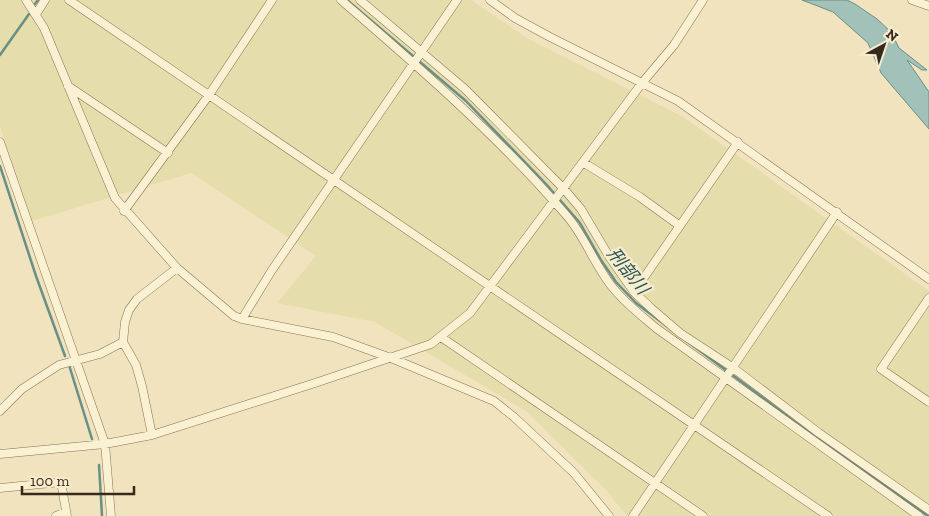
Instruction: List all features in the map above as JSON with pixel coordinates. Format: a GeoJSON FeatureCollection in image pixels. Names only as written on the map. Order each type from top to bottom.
{"type":"FeatureCollection","features":[{"type":"Feature","properties":{"kind":"street"},"geometry":{"type":"LineString","coordinates":[[26,0],[44,28],[115,198],[124,211],[177,268],[222,306],[242,319],[333,337],[391,358],[494,401],[574,473],[608,516]]}},
{"type":"Feature","properties":{"kind":"street"},"geometry":{"type":"LineString","coordinates":[[36,14],[45,0]]}},
{"type":"Feature","properties":{"kind":"street"},"geometry":{"type":"LineString","coordinates":[[68,0],[828,516]]}},
{"type":"Feature","properties":{"kind":"street"},"geometry":{"type":"LineString","coordinates":[[124,211],[168,154],[272,0]]}},
{"type":"Feature","properties":{"kind":"street"},"geometry":{"type":"LineString","coordinates":[[341,0],[415,62],[484,128],[555,201],[580,234],[595,262],[614,290],[656,328],[728,371],[929,510]]}},
{"type":"Feature","properties":{"kind":"street"},"geometry":{"type":"LineString","coordinates":[[360,0],[465,89],[582,208],[610,258],[634,292],[680,333],[728,371],[918,516]]}},
{"type":"Feature","properties":{"kind":"street"},"geometry":{"type":"LineString","coordinates":[[242,319],[272,270],[457,0]]}},
{"type":"Feature","properties":{"kind":"street"},"geometry":{"type":"LineString","coordinates":[[490,0],[536,29],[678,101],[929,279]]}},
{"type":"Feature","properties":{"kind":"street"},"geometry":{"type":"LineString","coordinates":[[0,454],[105,444],[152,435],[415,350],[441,336],[470,313],[564,190],[642,83],[691,22],[704,0]]}},
{"type":"Feature","properties":{"kind":"street"},"geometry":{"type":"LineString","coordinates":[[912,0],[929,6]]}},
{"type":"Feature","properties":{"kind":"street"},"geometry":{"type":"LineString","coordinates":[[68,86],[168,154]]}},
{"type":"Feature","properties":{"kind":"street"},"geometry":{"type":"LineString","coordinates":[[0,142],[78,361],[105,444],[111,516]]}},
{"type":"Feature","properties":{"kind":"street"},"geometry":{"type":"LineString","coordinates":[[634,292],[738,142]]}},
{"type":"Feature","properties":{"kind":"street"},"geometry":{"type":"LineString","coordinates":[[584,162],[640,197],[680,226]]}},
{"type":"Feature","properties":{"kind":"street"},"geometry":{"type":"LineString","coordinates":[[633,516],[695,425],[728,371],[837,212]]}},
{"type":"Feature","properties":{"kind":"street"},"geometry":{"type":"LineString","coordinates":[[152,435],[144,391],[136,365],[123,342],[129,310],[147,290],[177,268]]}},
{"type":"Feature","properties":{"kind":"street"},"geometry":{"type":"LineString","coordinates":[[929,298],[881,369],[929,402]]}},
{"type":"Feature","properties":{"kind":"street"},"geometry":{"type":"LineString","coordinates":[[441,336],[703,516]]}},
{"type":"Feature","properties":{"kind":"street"},"geometry":{"type":"LineString","coordinates":[[1,407],[22,389],[59,365],[100,354],[123,342]]}},
{"type":"Feature","properties":{"kind":"street"},"geometry":{"type":"LineString","coordinates":[[0,488],[61,482],[67,514],[56,516]]}},
{"type":"Feature","properties":{"kind":"shaded area"},"geometry":{"type":"Polygon","coordinates":[[[0,0],[471,0],[527,38],[683,117],[929,291],[929,516],[627,516],[605,489],[526,411],[375,322],[277,303],[316,256],[191,173],[32,221],[0,126],[0,0]]]}},
{"type":"Feature","properties":{"kind":"water"},"geometry":{"type":"Polygon","coordinates":[[[802,0],[847,0],[877,19],[891,32],[899,48],[927,70],[922,70],[907,60],[929,92],[929,129],[881,73],[868,43],[833,12],[802,0]]]}},
{"type":"Feature","properties":{"kind":"waterway"},"geometry":{"type":"LineString","coordinates":[[35,4],[38,0]]}},
{"type":"Feature","properties":{"kind":"waterway","name":"刑部川"},"geometry":{"type":"LineString","coordinates":[[347,0],[466,101],[546,184],[580,223],[616,282],[636,303],[802,427],[928,516]]}},
{"type":"Feature","properties":{"kind":"waterway"},"geometry":{"type":"LineString","coordinates":[[0,55],[29,14]]}},
{"type":"Feature","properties":{"kind":"waterway"},"geometry":{"type":"LineString","coordinates":[[0,166],[36,276],[65,356]]}},
{"type":"Feature","properties":{"kind":"waterway"},"geometry":{"type":"LineString","coordinates":[[69,365],[92,439]]}},
{"type":"Feature","properties":{"kind":"waterway"},"geometry":{"type":"LineString","coordinates":[[99,465],[102,516]]}}]}
